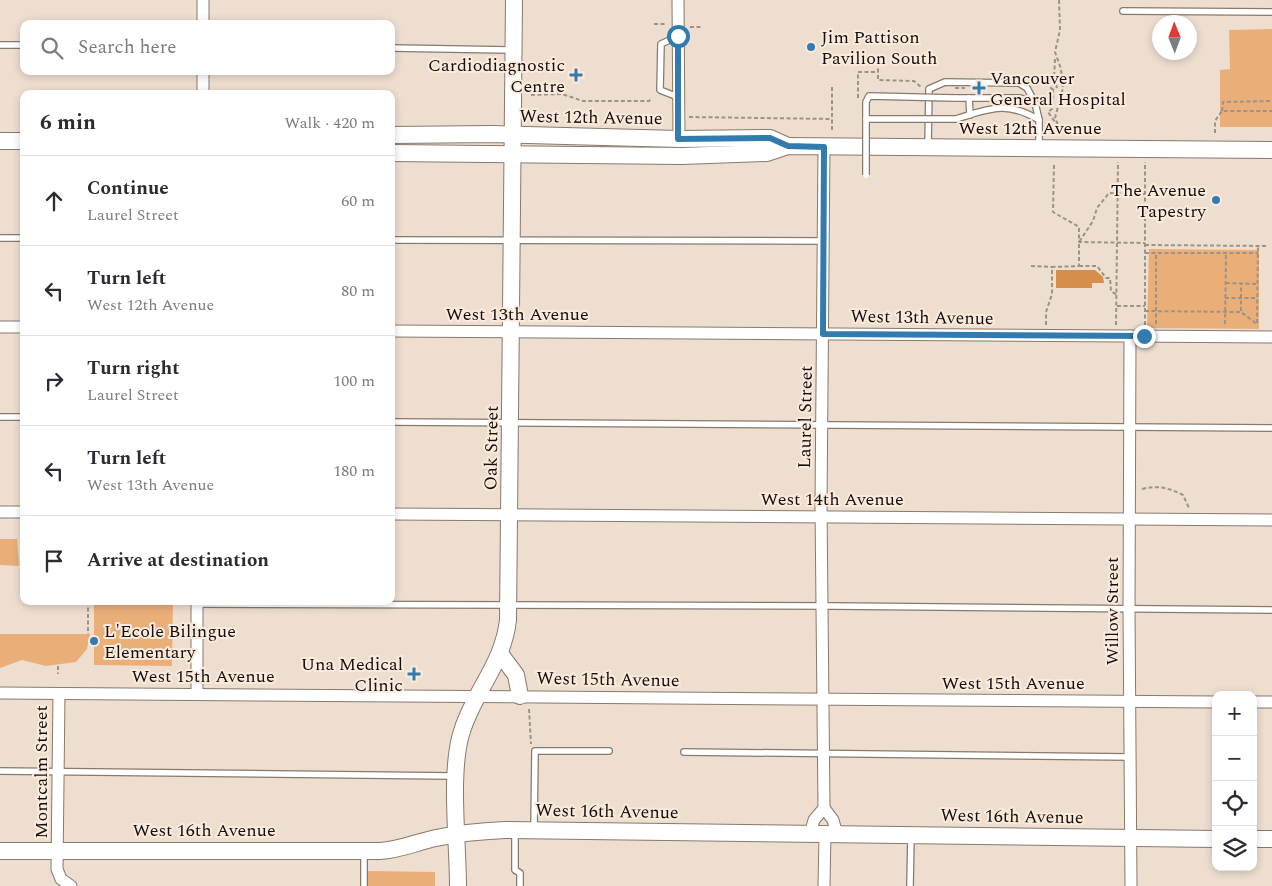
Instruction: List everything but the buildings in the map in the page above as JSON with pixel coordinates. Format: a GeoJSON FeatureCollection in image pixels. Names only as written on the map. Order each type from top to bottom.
{"type":"FeatureCollection","features":[{"type":"Feature","properties":{"kind":"street"},"geometry":{"type":"LineString","coordinates":[[203,0],[203,20]]}},
{"type":"Feature","properties":{"kind":"street","name":"Oak Street"},"geometry":{"type":"LineString","coordinates":[[458,886],[456,776],[458,746],[478,696],[501,655],[506,640],[509,605],[514,0]]}},
{"type":"Feature","properties":{"kind":"street"},"geometry":{"type":"LineString","coordinates":[[678,0],[678,139]]}},
{"type":"Feature","properties":{"kind":"street"},"geometry":{"type":"LineString","coordinates":[[203,75],[203,90]]}},
{"type":"Feature","properties":{"kind":"street","name":"West 12th Avenue"},"geometry":{"type":"LineString","coordinates":[[395,135],[512,135],[678,139],[770,138],[788,146]]}},
{"type":"Feature","properties":{"kind":"street"},"geometry":{"type":"LineString","coordinates":[[0,140],[20,141]]}},
{"type":"Feature","properties":{"kind":"street","name":"West 12th Avenue"},"geometry":{"type":"LineString","coordinates":[[395,153],[682,156],[767,153],[788,146],[1272,150]]}},
{"type":"Feature","properties":{"kind":"street","name":"Laurel Street"},"geometry":{"type":"LineString","coordinates":[[824,147],[821,516],[824,808],[833,820],[824,834],[824,886]]}},
{"type":"Feature","properties":{"kind":"street"},"geometry":{"type":"LineString","coordinates":[[0,327],[20,327]]}},
{"type":"Feature","properties":{"kind":"street","name":"West 13th Avenue"},"geometry":{"type":"LineString","coordinates":[[395,331],[1272,337]]}},
{"type":"Feature","properties":{"kind":"street","name":"Willow Street"},"geometry":{"type":"LineString","coordinates":[[1130,336],[1131,886]]}},
{"type":"Feature","properties":{"kind":"street"},"geometry":{"type":"LineString","coordinates":[[0,512],[20,512]]}},
{"type":"Feature","properties":{"kind":"street","name":"West 14th Avenue"},"geometry":{"type":"LineString","coordinates":[[395,514],[1272,520]]}},
{"type":"Feature","properties":{"kind":"street"},"geometry":{"type":"LineString","coordinates":[[197,605],[197,693]]}},
{"type":"Feature","properties":{"kind":"street"},"geometry":{"type":"LineString","coordinates":[[501,655],[516,675],[520,696]]}},
{"type":"Feature","properties":{"kind":"street","name":"West 15th Avenue"},"geometry":{"type":"LineString","coordinates":[[0,693],[1212,702]]}},
{"type":"Feature","properties":{"kind":"street","name":"Montcalm Street"},"geometry":{"type":"LineString","coordinates":[[59,694],[58,875],[70,886]]}},
{"type":"Feature","properties":{"kind":"street"},"geometry":{"type":"LineString","coordinates":[[1257,702],[1272,702]]}},
{"type":"Feature","properties":{"kind":"street","name":"Laurel Street"},"geometry":{"type":"LineString","coordinates":[[824,808],[814,820],[824,834]]}},
{"type":"Feature","properties":{"kind":"street","name":"West 16th Avenue"},"geometry":{"type":"LineString","coordinates":[[0,851],[395,850],[434,838],[478,831],[515,830],[1212,839]]}},
{"type":"Feature","properties":{"kind":"street"},"geometry":{"type":"LineString","coordinates":[[1257,839],[1272,840]]}},
{"type":"Feature","properties":{"kind":"lane"},"geometry":{"type":"LineString","coordinates":[[1122,11],[1272,12]]}},
{"type":"Feature","properties":{"kind":"lane"},"geometry":{"type":"LineString","coordinates":[[678,36],[661,44],[660,90],[678,97]]}},
{"type":"Feature","properties":{"kind":"lane"},"geometry":{"type":"LineString","coordinates":[[0,45],[20,45]]}},
{"type":"Feature","properties":{"kind":"lane"},"geometry":{"type":"LineString","coordinates":[[395,48],[515,50]]}},
{"type":"Feature","properties":{"kind":"lane"},"geometry":{"type":"LineString","coordinates":[[928,147],[929,89],[945,82],[1018,83],[1028,88],[1035,103],[1039,120],[1039,148]]}},
{"type":"Feature","properties":{"kind":"lane"},"geometry":{"type":"LineString","coordinates":[[866,176],[866,100],[871,95],[903,98],[1020,98],[1035,103]]}},
{"type":"Feature","properties":{"kind":"lane"},"geometry":{"type":"LineString","coordinates":[[969,98],[970,115]]}},
{"type":"Feature","properties":{"kind":"lane"},"geometry":{"type":"LineString","coordinates":[[866,119],[956,119],[989,108],[1001,107],[1024,111],[1039,120]]}},
{"type":"Feature","properties":{"kind":"lane"},"geometry":{"type":"LineString","coordinates":[[0,238],[20,238]]}},
{"type":"Feature","properties":{"kind":"lane"},"geometry":{"type":"LineString","coordinates":[[395,240],[824,241]]}},
{"type":"Feature","properties":{"kind":"lane"},"geometry":{"type":"LineString","coordinates":[[0,417],[20,418]]}},
{"type":"Feature","properties":{"kind":"lane"},"geometry":{"type":"LineString","coordinates":[[395,422],[1272,428]]}},
{"type":"Feature","properties":{"kind":"lane"},"geometry":{"type":"LineString","coordinates":[[395,604],[1272,610]]}},
{"type":"Feature","properties":{"kind":"lane"},"geometry":{"type":"LineString","coordinates":[[534,830],[535,751],[609,751]]}},
{"type":"Feature","properties":{"kind":"lane"},"geometry":{"type":"LineString","coordinates":[[684,752],[1130,757]]}},
{"type":"Feature","properties":{"kind":"lane"},"geometry":{"type":"LineString","coordinates":[[0,771],[456,776]]}},
{"type":"Feature","properties":{"kind":"lane"},"geometry":{"type":"LineString","coordinates":[[515,830],[515,870],[520,873],[520,886]]}},
{"type":"Feature","properties":{"kind":"lane"},"geometry":{"type":"LineString","coordinates":[[910,886],[911,835]]}},
{"type":"Feature","properties":{"kind":"lane"},"geometry":{"type":"LineString","coordinates":[[364,851],[364,886]]}},
{"type":"Feature","properties":{"kind":"path"},"geometry":{"type":"LineString","coordinates":[[1056,122],[1057,108],[1064,88],[1061,69],[1055,52],[1060,30],[1059,0]]}},
{"type":"Feature","properties":{"kind":"path"},"geometry":{"type":"LineString","coordinates":[[654,24],[667,24]]}},
{"type":"Feature","properties":{"kind":"path"},"geometry":{"type":"LineString","coordinates":[[688,27],[702,27]]}},
{"type":"Feature","properties":{"kind":"path"},"geometry":{"type":"LineString","coordinates":[[1056,59],[1054,61],[1056,69],[1054,80],[1057,87],[1053,90],[1052,109],[1048,112],[1061,132]]}},
{"type":"Feature","properties":{"kind":"path"},"geometry":{"type":"LineString","coordinates":[[878,62],[878,80],[914,81],[922,88],[930,88]]}},
{"type":"Feature","properties":{"kind":"path"},"geometry":{"type":"LineString","coordinates":[[1053,90],[1048,85],[1049,81],[1054,80]]}},
{"type":"Feature","properties":{"kind":"path"},"geometry":{"type":"LineString","coordinates":[[832,86],[832,130]]}},
{"type":"Feature","properties":{"kind":"path"},"geometry":{"type":"LineString","coordinates":[[947,88],[966,88]]}},
{"type":"Feature","properties":{"kind":"path"},"geometry":{"type":"LineString","coordinates":[[531,95],[562,94],[583,101],[649,101],[652,98]]}},
{"type":"Feature","properties":{"kind":"path"},"geometry":{"type":"LineString","coordinates":[[600,96],[600,101]]}},
{"type":"Feature","properties":{"kind":"path"},"geometry":{"type":"LineString","coordinates":[[1215,133],[1215,121],[1222,111],[1223,102],[1272,101]]}},
{"type":"Feature","properties":{"kind":"path"},"geometry":{"type":"LineString","coordinates":[[1222,111],[1272,111]]}},
{"type":"Feature","properties":{"kind":"path"},"geometry":{"type":"LineString","coordinates":[[687,117],[832,120]]}},
{"type":"Feature","properties":{"kind":"path"},"geometry":{"type":"LineString","coordinates":[[1116,328],[1118,160]]}},
{"type":"Feature","properties":{"kind":"path"},"geometry":{"type":"LineString","coordinates":[[1145,160],[1145,328]]}},
{"type":"Feature","properties":{"kind":"path"},"geometry":{"type":"LineString","coordinates":[[1054,165],[1053,212],[1079,227],[1079,266]]}},
{"type":"Feature","properties":{"kind":"path"},"geometry":{"type":"LineString","coordinates":[[1079,242],[1093,221],[1097,208],[1110,194],[1145,194]]}},
{"type":"Feature","properties":{"kind":"path"},"geometry":{"type":"LineString","coordinates":[[1079,242],[1268,246]]}},
{"type":"Feature","properties":{"kind":"path"},"geometry":{"type":"LineString","coordinates":[[1145,311],[1241,312],[1257,324],[1258,246]]}},
{"type":"Feature","properties":{"kind":"path"},"geometry":{"type":"LineString","coordinates":[[1145,253],[1258,253]]}},
{"type":"Feature","properties":{"kind":"path"},"geometry":{"type":"LineString","coordinates":[[1156,253],[1156,324]]}},
{"type":"Feature","properties":{"kind":"path"},"geometry":{"type":"LineString","coordinates":[[1225,324],[1226,253]]}},
{"type":"Feature","properties":{"kind":"path"},"geometry":{"type":"LineString","coordinates":[[1031,266],[1097,266],[1106,278],[1110,278],[1111,290],[1117,295]]}},
{"type":"Feature","properties":{"kind":"path"},"geometry":{"type":"LineString","coordinates":[[1046,325],[1046,312],[1052,294],[1052,267]]}},
{"type":"Feature","properties":{"kind":"path"},"geometry":{"type":"LineString","coordinates":[[1226,283],[1258,284]]}},
{"type":"Feature","properties":{"kind":"path"},"geometry":{"type":"LineString","coordinates":[[1241,284],[1241,312]]}},
{"type":"Feature","properties":{"kind":"path"},"geometry":{"type":"LineString","coordinates":[[1225,298],[1258,298]]}},
{"type":"Feature","properties":{"kind":"path"},"geometry":{"type":"LineString","coordinates":[[1117,306],[1145,306]]}},
{"type":"Feature","properties":{"kind":"path"},"geometry":{"type":"LineString","coordinates":[[1142,489],[1155,486],[1184,495],[1189,508]]}},
{"type":"Feature","properties":{"kind":"path"},"geometry":{"type":"LineString","coordinates":[[88,605],[88,634]]}},
{"type":"Feature","properties":{"kind":"path"},"geometry":{"type":"LineString","coordinates":[[58,666],[58,674]]}},
{"type":"Feature","properties":{"kind":"path"},"geometry":{"type":"LineString","coordinates":[[529,709],[530,741],[535,751]]}},
{"type":"Feature","properties":{"kind":"shaded area"},"geometry":{"type":"Polygon","coordinates":[[[1272,29],[1272,127],[1220,127],[1220,70],[1230,69],[1229,30],[1272,29]]]}},
{"type":"Feature","properties":{"kind":"shaded area"},"geometry":{"type":"Polygon","coordinates":[[[1149,249],[1259,250],[1259,329],[1147,328],[1149,249]]]}},
{"type":"Feature","properties":{"kind":"shaded area"},"geometry":{"type":"Polygon","coordinates":[[[1056,270],[1095,270],[1103,277],[1104,283],[1092,283],[1092,288],[1056,288],[1056,270]]]}},
{"type":"Feature","properties":{"kind":"shaded area"},"geometry":{"type":"Polygon","coordinates":[[[0,539],[17,539],[19,566],[0,565],[0,539]]]}},
{"type":"Feature","properties":{"kind":"shaded area"},"geometry":{"type":"Polygon","coordinates":[[[94,605],[173,605],[172,666],[94,665],[94,605]]]}},
{"type":"Feature","properties":{"kind":"shaded area"},"geometry":{"type":"Polygon","coordinates":[[[0,634],[90,634],[87,649],[76,662],[46,666],[22,660],[0,668],[0,634]]]}},
{"type":"Feature","properties":{"kind":"shaded area"},"geometry":{"type":"Polygon","coordinates":[[[368,871],[435,872],[435,886],[368,886],[368,871]]]}},
{"type":"Feature","properties":{"kind":"place","name":"Jim Pattison Pavilion South"},"geometry":{"type":"Point","coordinates":[811,47]}},
{"type":"Feature","properties":{"kind":"place","name":"Cardiodiagnostic Centre"},"geometry":{"type":"Point","coordinates":[576,75]}},
{"type":"Feature","properties":{"kind":"place","name":"Vancouver General Hospital"},"geometry":{"type":"Point","coordinates":[979,88]}},
{"type":"Feature","properties":{"kind":"place","name":"The Avenue Tapestry"},"geometry":{"type":"Point","coordinates":[1216,200]}},
{"type":"Feature","properties":{"kind":"place","name":"L'Ecole Bilingue Elementary"},"geometry":{"type":"Point","coordinates":[94,641]}},
{"type":"Feature","properties":{"kind":"place","name":"Una Medical Clinic"},"geometry":{"type":"Point","coordinates":[414,674]}},
{"type":"Feature","properties":{"kind":"route"},"geometry":{"type":"LineString","coordinates":[[678,36],[678,139],[770,138],[788,146],[824,147],[823,334],[1144,336]]}}]}
